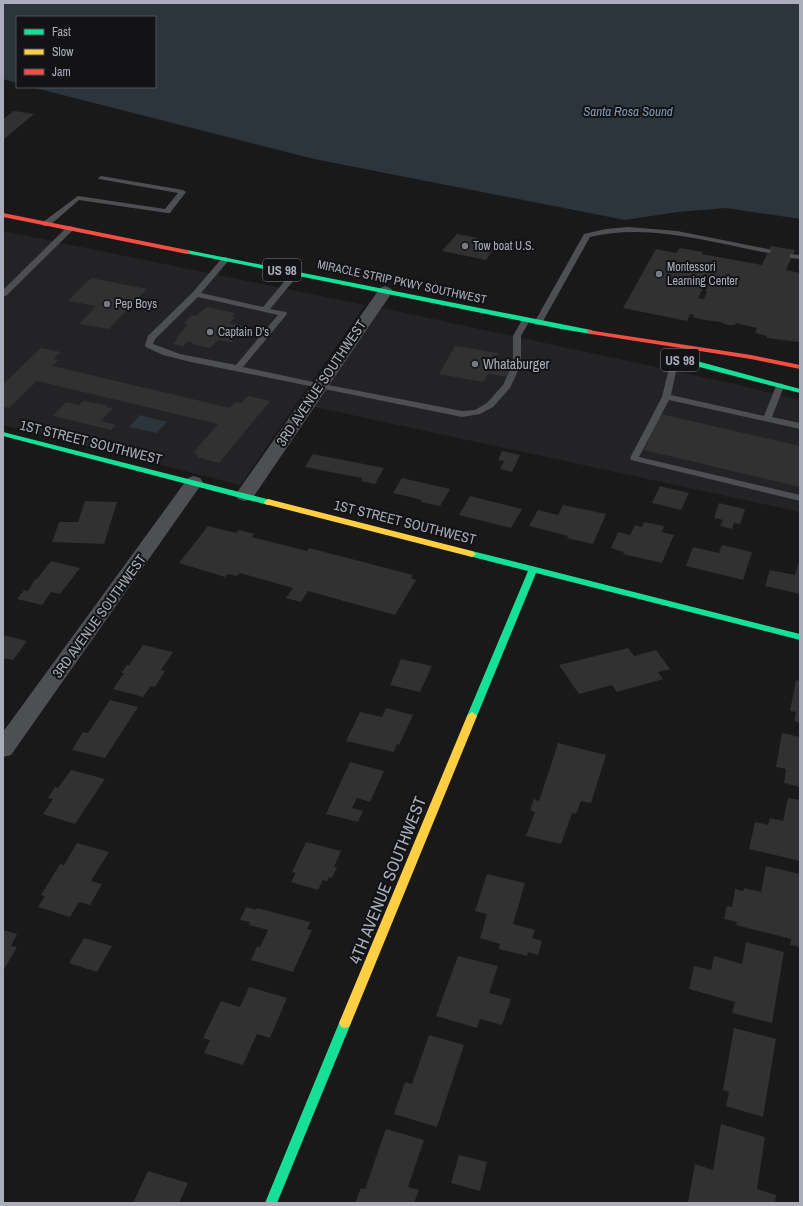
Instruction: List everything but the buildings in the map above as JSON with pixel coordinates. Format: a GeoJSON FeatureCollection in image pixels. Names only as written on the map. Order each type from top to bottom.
{"type":"FeatureCollection","features":[{"type":"Feature","properties":{"kind":"main road","name":"MIRACLE STRIP PKWY SOUTHWEST"},"geometry":{"type":"LineString","coordinates":[[3,215],[538,323],[752,357],[800,367]]}},
{"type":"Feature","properties":{"kind":"main road","name":"MIRACLE STRIP PKWY SOUTHWEST"},"geometry":{"type":"LineString","coordinates":[[561,327],[644,350]]}},
{"type":"Feature","properties":{"kind":"main road","name":"US 98"},"geometry":{"type":"LineString","coordinates":[[660,354],[800,391]]}},
{"type":"Feature","properties":{"kind":"main road","name":"1ST STREET SOUTHWEST"},"geometry":{"type":"LineString","coordinates":[[3,434],[800,637]]}},
{"type":"Feature","properties":{"kind":"main road","name":"4TH AVENUE SOUTHWEST"},"geometry":{"type":"LineString","coordinates":[[271,1203],[533,569]]}},
{"type":"Feature","properties":{"kind":"street","name":"3RD AVENUE SOUTHWEST"},"geometry":{"type":"LineString","coordinates":[[245,496],[318,386],[385,291]]}},
{"type":"Feature","properties":{"kind":"street","name":"3RD AVENUE SOUTHWEST"},"geometry":{"type":"LineString","coordinates":[[3,749],[194,482]]}},
{"type":"Feature","properties":{"kind":"lane"},"geometry":{"type":"LineString","coordinates":[[46,224],[78,198],[167,211],[183,192],[101,178]]}},
{"type":"Feature","properties":{"kind":"lane"},"geometry":{"type":"LineString","coordinates":[[3,294],[70,228]]}},
{"type":"Feature","properties":{"kind":"lane"},"geometry":{"type":"LineString","coordinates":[[538,323],[587,236],[600,231],[664,231],[768,251]]}},
{"type":"Feature","properties":{"kind":"lane"},"geometry":{"type":"LineString","coordinates":[[226,259],[196,294],[151,338],[149,345],[155,350],[172,355],[318,386],[462,414],[477,412],[490,405],[507,386],[517,364],[517,336],[526,320]]}},
{"type":"Feature","properties":{"kind":"lane"},"geometry":{"type":"LineString","coordinates":[[265,310],[296,273]]}},
{"type":"Feature","properties":{"kind":"lane"},"geometry":{"type":"LineString","coordinates":[[196,294],[283,314],[238,368]]}},
{"type":"Feature","properties":{"kind":"lane"},"geometry":{"type":"LineString","coordinates":[[675,358],[666,397],[634,458],[800,498]]}},
{"type":"Feature","properties":{"kind":"lane"},"geometry":{"type":"LineString","coordinates":[[767,419],[780,386]]}},
{"type":"Feature","properties":{"kind":"lane"},"geometry":{"type":"LineString","coordinates":[[666,397],[800,426]]}},
{"type":"Feature","properties":{"kind":"shaded area"},"geometry":{"type":"Polygon","coordinates":[[[3,231],[365,305],[240,485],[3,425],[3,231]]]}},
{"type":"Feature","properties":{"kind":"shaded area"},"geometry":{"type":"Polygon","coordinates":[[[382,308],[726,382],[800,400],[800,512],[315,407],[382,308]]]}},
{"type":"Feature","properties":{"kind":"water","name":"Santa Rosa Sound"},"geometry":{"type":"Polygon","coordinates":[[[3,3],[800,3],[800,219],[726,208],[678,212],[625,220],[314,159],[35,88],[156,88],[156,16],[16,16],[16,83],[3,79],[3,3]]]}},
{"type":"Feature","properties":{"kind":"water"},"geometry":{"type":"Polygon","coordinates":[[[140,415],[167,422],[157,433],[129,427],[140,415]]]}},
{"type":"Feature","properties":{"kind":"traffic: fast"},"geometry":{"type":"LineString","coordinates":[[187,252],[591,332]]}},
{"type":"Feature","properties":{"kind":"traffic: fast"},"geometry":{"type":"LineString","coordinates":[[668,356],[800,391]]}},
{"type":"Feature","properties":{"kind":"traffic: fast"},"geometry":{"type":"LineString","coordinates":[[3,434],[268,502]]}},
{"type":"Feature","properties":{"kind":"traffic: fast"},"geometry":{"type":"LineString","coordinates":[[472,554],[800,637]]}},
{"type":"Feature","properties":{"kind":"traffic: fast"},"geometry":{"type":"LineString","coordinates":[[472,716],[533,569]]}},
{"type":"Feature","properties":{"kind":"traffic: fast"},"geometry":{"type":"LineString","coordinates":[[271,1203],[345,1023]]}},
{"type":"Feature","properties":{"kind":"traffic: slow"},"geometry":{"type":"LineString","coordinates":[[268,502],[472,554]]}},
{"type":"Feature","properties":{"kind":"traffic: slow"},"geometry":{"type":"LineString","coordinates":[[345,1023],[472,716]]}},
{"type":"Feature","properties":{"kind":"traffic: jam"},"geometry":{"type":"LineString","coordinates":[[3,215],[187,252]]}},
{"type":"Feature","properties":{"kind":"traffic: jam"},"geometry":{"type":"LineString","coordinates":[[591,332],[751,357],[800,367]]}},
{"type":"Feature","properties":{"kind":"place","name":"Tow boat U.S."},"geometry":{"type":"Point","coordinates":[465,246]}},
{"type":"Feature","properties":{"kind":"place","name":"Montessori Learning Center"},"geometry":{"type":"Point","coordinates":[659,274]}},
{"type":"Feature","properties":{"kind":"place","name":"Pep Boys"},"geometry":{"type":"Point","coordinates":[107,304]}},
{"type":"Feature","properties":{"kind":"place","name":"Captain D's"},"geometry":{"type":"Point","coordinates":[210,332]}},
{"type":"Feature","properties":{"kind":"place","name":"Whataburger"},"geometry":{"type":"Point","coordinates":[475,364]}}]}
